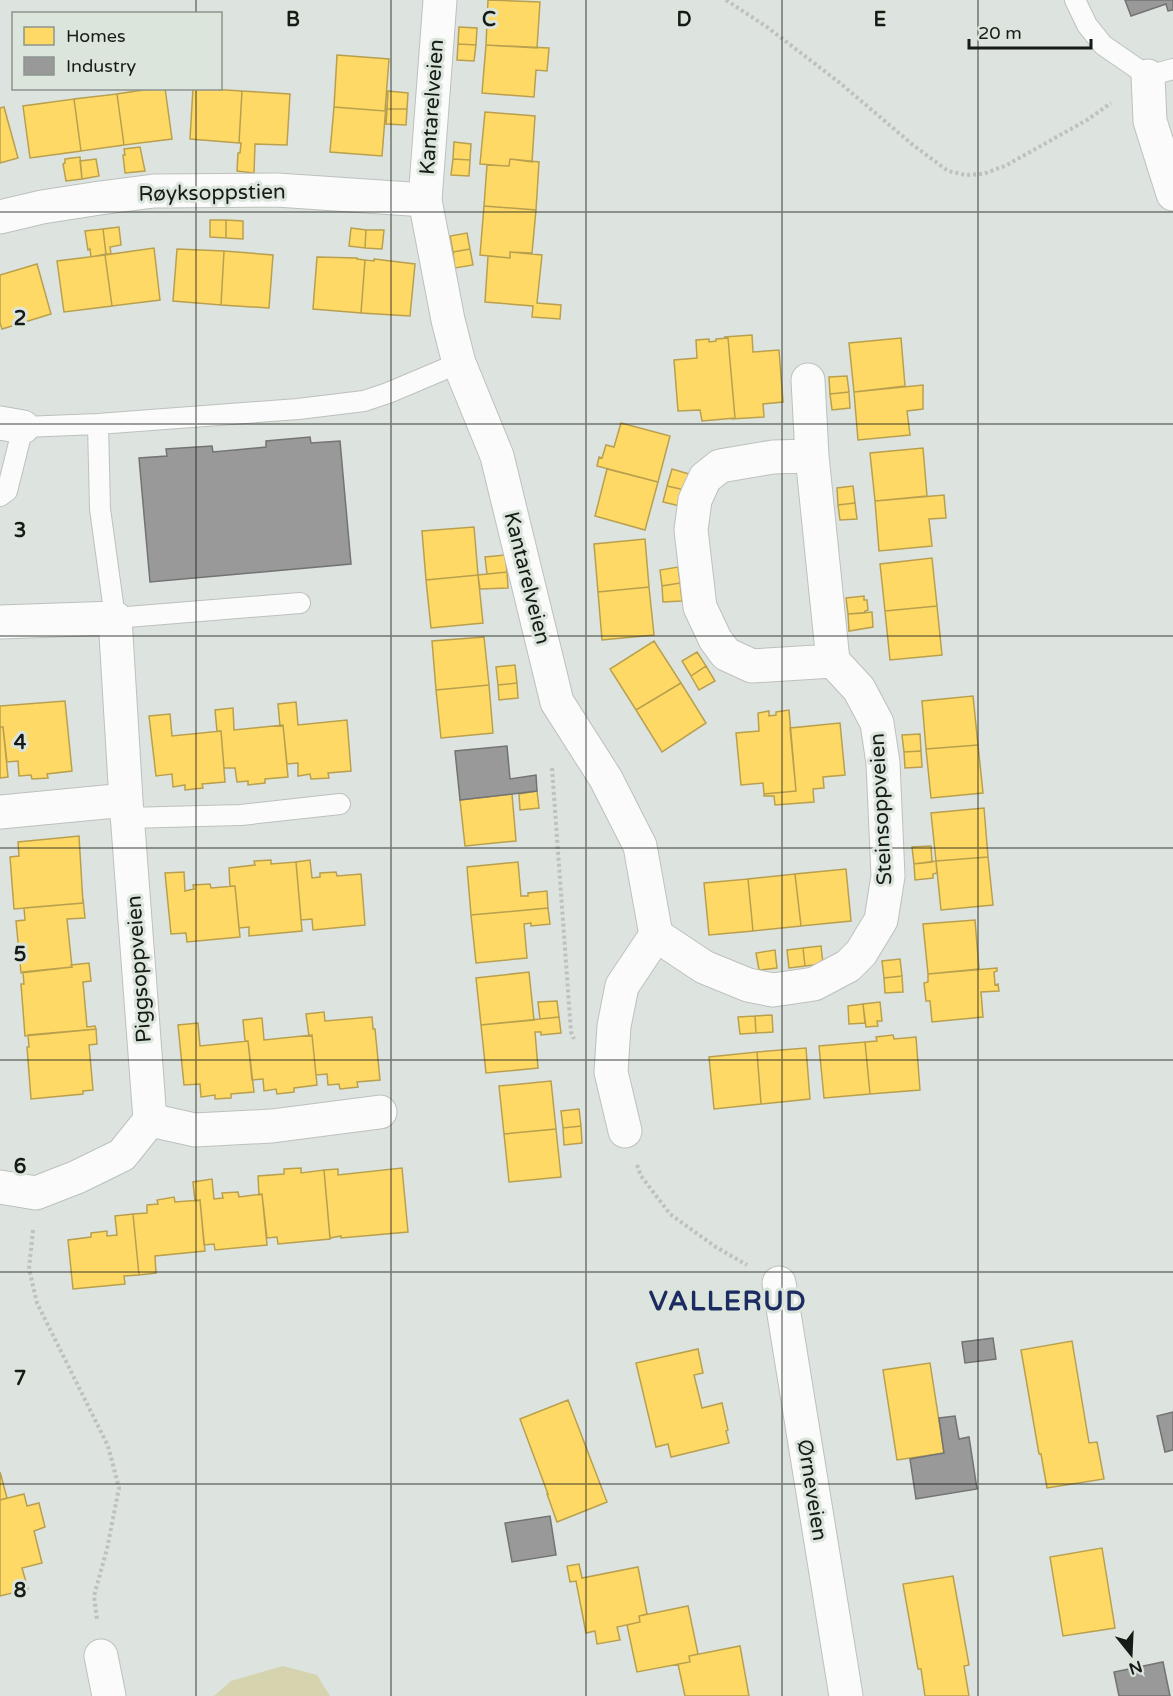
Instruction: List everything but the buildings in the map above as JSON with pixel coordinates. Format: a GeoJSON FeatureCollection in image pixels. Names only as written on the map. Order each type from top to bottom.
{"type":"FeatureCollection","features":[{"type":"Feature","properties":{"kind":"street","name":"Kantarelveien"},"geometry":{"type":"LineString","coordinates":[[440,0],[425,200],[439,277],[459,363],[496,456],[557,702],[606,779],[640,846],[656,935]]}},
{"type":"Feature","properties":{"kind":"street"},"geometry":{"type":"LineString","coordinates":[[1160,72],[1150,121],[1173,194]]}},
{"type":"Feature","properties":{"kind":"street","name":"Røyksoppstien"},"geometry":{"type":"LineString","coordinates":[[0,218],[42,207],[154,191],[277,190],[425,200]]}},
{"type":"Feature","properties":{"kind":"street"},"geometry":{"type":"LineString","coordinates":[[808,380],[812,456],[833,661],[752,666],[726,654],[715,639],[700,607],[691,530],[695,500],[705,478],[720,466],[773,457],[812,456]]}},
{"type":"Feature","properties":{"kind":"street"},"geometry":{"type":"LineString","coordinates":[[0,622],[115,618]]}},
{"type":"Feature","properties":{"kind":"street","name":"Piggsoppveien"},"geometry":{"type":"LineString","coordinates":[[115,618],[126,809],[150,1120]]}},
{"type":"Feature","properties":{"kind":"street","name":"Steinsoppveien"},"geometry":{"type":"LineString","coordinates":[[656,935],[704,967],[748,985],[774,990],[814,984],[848,966],[861,953],[881,920],[888,876],[883,764],[877,723],[859,689],[833,661]]}},
{"type":"Feature","properties":{"kind":"street"},"geometry":{"type":"LineString","coordinates":[[0,812],[126,809]]}},
{"type":"Feature","properties":{"kind":"street"},"geometry":{"type":"LineString","coordinates":[[626,1131],[611,1072],[614,1026],[622,986],[656,935]]}},
{"type":"Feature","properties":{"kind":"street"},"geometry":{"type":"LineString","coordinates":[[0,1187],[36,1193],[77,1177],[122,1155],[150,1120],[195,1130],[272,1126],[380,1112]]}},
{"type":"Feature","properties":{"kind":"street","name":"Ørneveien"},"geometry":{"type":"LineString","coordinates":[[779,1283],[846,1696]]}},
{"type":"Feature","properties":{"kind":"street"},"geometry":{"type":"LineString","coordinates":[[101,1656],[109,1696]]}},
{"type":"Feature","properties":{"kind":"lane"},"geometry":{"type":"LineString","coordinates":[[1075,0],[1087,25],[1103,45],[1160,72]]}},
{"type":"Feature","properties":{"kind":"lane"},"geometry":{"type":"LineString","coordinates":[[0,496],[7,491],[11,425],[98,424],[298,409],[364,401],[459,363]]}},
{"type":"Feature","properties":{"kind":"lane"},"geometry":{"type":"LineString","coordinates":[[98,424],[100,509],[115,618],[300,603]]}},
{"type":"Feature","properties":{"kind":"lane"},"geometry":{"type":"LineString","coordinates":[[126,809],[241,815],[340,804]]}},
{"type":"Feature","properties":{"kind":"path"},"geometry":{"type":"LineString","coordinates":[[726,0],[767,27],[831,76],[913,145],[948,171],[966,175],[983,174],[1005,166],[1087,120],[1160,72]]}},
{"type":"Feature","properties":{"kind":"path"},"geometry":{"type":"LineString","coordinates":[[552,766],[571,1032],[579,1050],[589,1060],[611,1072]]}},
{"type":"Feature","properties":{"kind":"path"},"geometry":{"type":"LineString","coordinates":[[626,1131],[640,1176],[670,1214],[716,1247],[779,1283]]}},
{"type":"Feature","properties":{"kind":"path"},"geometry":{"type":"LineString","coordinates":[[36,1193],[29,1269],[37,1303],[108,1446],[119,1488],[94,1596],[101,1656]]}},
{"type":"Feature","properties":{"kind":"shaded area"},"geometry":{"type":"Polygon","coordinates":[[[283,1666],[317,1675],[330,1696],[214,1696],[231,1681],[283,1666]]]}},
{"type":"Feature","properties":{"kind":"district","name":"VALLERUD"},"geometry":{"type":"Point","coordinates":[728,1301]}}]}
